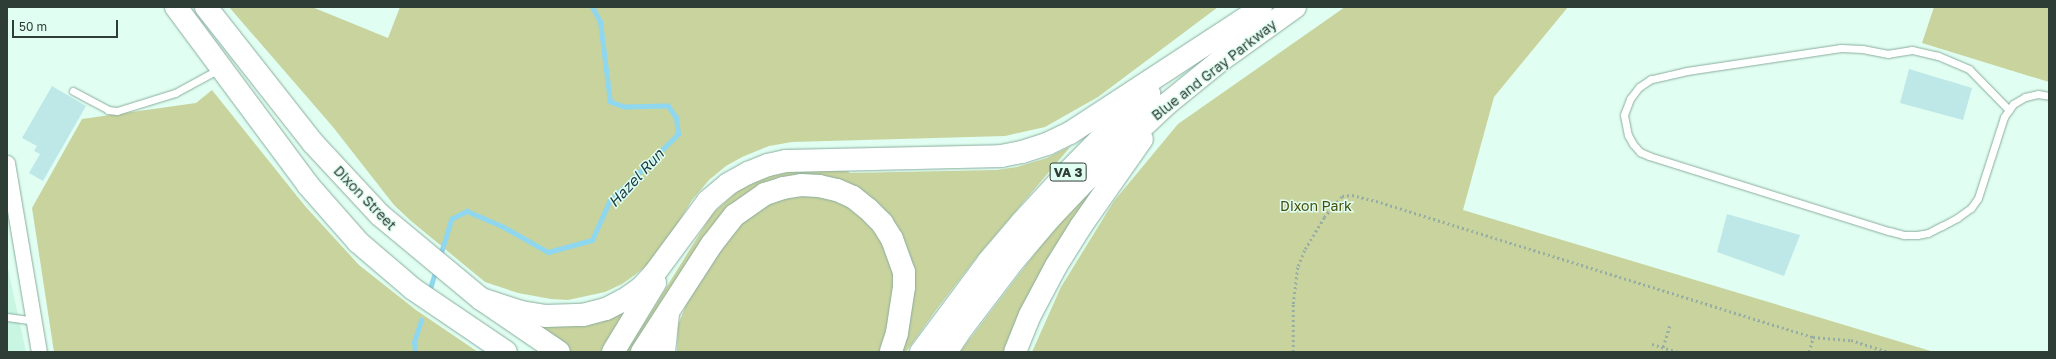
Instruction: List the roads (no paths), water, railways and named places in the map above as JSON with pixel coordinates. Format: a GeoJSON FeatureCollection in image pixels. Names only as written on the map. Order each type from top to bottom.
{"type":"FeatureCollection","features":[{"type":"Feature","properties":{"kind":"main road"},"geometry":{"type":"LineString","coordinates":[[176,7],[308,184],[358,242],[413,290],[506,352]]}},
{"type":"Feature","properties":{"kind":"main road","name":"Dixon Street"},"geometry":{"type":"LineString","coordinates":[[206,7],[313,143],[390,225],[482,299],[559,352]]}},
{"type":"Feature","properties":{"kind":"main road","name":"Blue and Gray Parkway"},"geometry":{"type":"LineString","coordinates":[[922,352],[988,262],[1066,174],[1112,127],[1161,84],[1261,7]]}},
{"type":"Feature","properties":{"kind":"main road","name":"Blue and Gray Parkway"},"geometry":{"type":"LineString","coordinates":[[946,352],[1015,259],[1050,218],[1138,130],[1168,103],[1221,60],[1295,7]]}},
{"type":"Feature","properties":{"kind":"main road"},"geometry":{"type":"LineString","coordinates":[[482,299],[521,312],[545,316],[583,315],[606,309],[624,300],[640,288],[654,274],[708,201],[728,184],[748,173],[786,161],[994,156],[1022,152],[1047,144],[1070,133],[1243,20]]}},
{"type":"Feature","properties":{"kind":"main road"},"geometry":{"type":"LineString","coordinates":[[1015,352],[1030,315],[1081,226],[1168,103]]}},
{"type":"Feature","properties":{"kind":"main road"},"geometry":{"type":"LineString","coordinates":[[642,352],[721,230],[735,215],[765,194],[783,188],[801,185],[819,186],[837,190],[853,197],[882,223],[895,245],[904,272],[904,288],[898,333],[891,352]]}},
{"type":"Feature","properties":{"kind":"main road"},"geometry":{"type":"LineString","coordinates":[[613,352],[672,250]]}},
{"type":"Feature","properties":{"kind":"main road"},"geometry":{"type":"LineString","coordinates":[[664,352],[669,310]]}},
{"type":"Feature","properties":{"kind":"street"},"geometry":{"type":"LineString","coordinates":[[7,163],[39,352]]}},
{"type":"Feature","properties":{"kind":"lane"},"geometry":{"type":"LineString","coordinates":[[2009,110],[1969,69],[1938,56],[1912,50],[1888,54],[1862,49],[1841,48],[1688,71],[1651,79],[1639,87],[1630,99],[1624,115],[1628,135],[1633,144],[1640,152],[1649,156],[1809,204],[1889,231],[1904,235],[1917,235],[1928,232],[1957,218],[1974,203],[1980,191],[2004,117],[2009,110],[2013,104],[2025,97],[2038,94],[2049,96]]}},
{"type":"Feature","properties":{"kind":"lane"},"geometry":{"type":"LineString","coordinates":[[73,91],[108,110],[117,111],[175,93],[199,82],[221,68]]}},
{"type":"Feature","properties":{"kind":"lane"},"geometry":{"type":"LineString","coordinates":[[7,317],[34,321]]}},
{"type":"Feature","properties":{"kind":"waterway","name":"Hazel Run"},"geometry":{"type":"LineString","coordinates":[[440,256],[451,219],[467,211],[504,227],[548,252],[592,240],[609,202],[678,134],[676,118],[668,106],[624,107],[610,102],[600,22],[592,7]]}},
{"type":"Feature","properties":{"kind":"waterway","name":"Hazel Run"},"geometry":{"type":"LineString","coordinates":[[429,292],[436,269]]}},
{"type":"Feature","properties":{"kind":"waterway","name":"Hazel Run"},"geometry":{"type":"LineString","coordinates":[[415,352],[414,342],[421,320]]}},
{"type":"Feature","properties":{"kind":"park label","name":"Dixon Park"},"geometry":{"type":"Point","coordinates":[1316,206]}}]}
